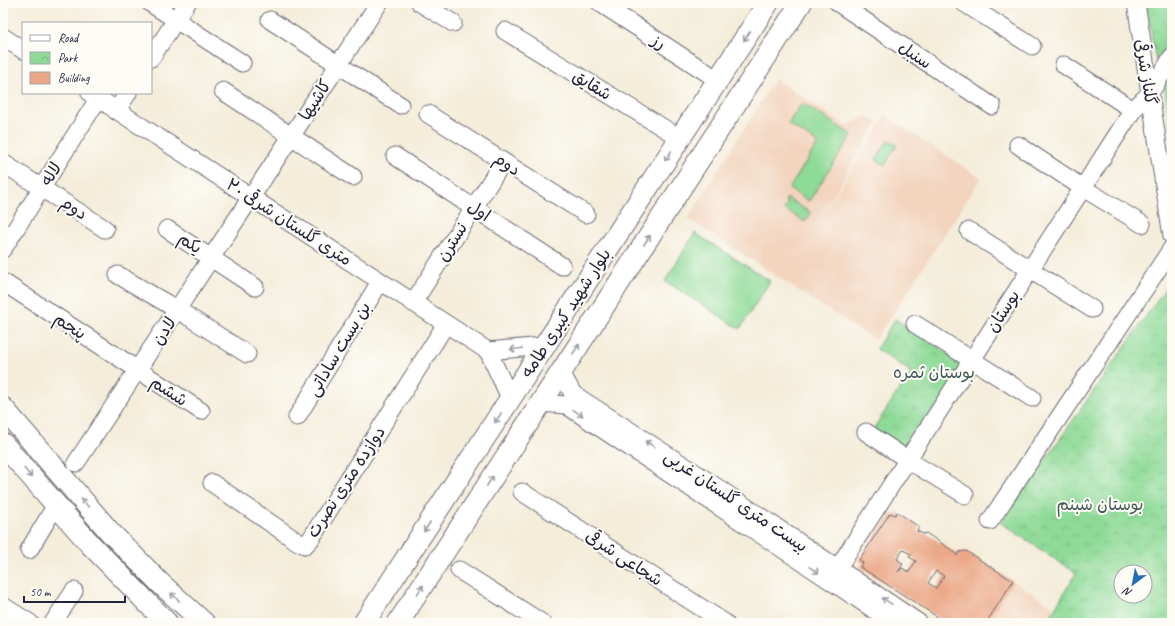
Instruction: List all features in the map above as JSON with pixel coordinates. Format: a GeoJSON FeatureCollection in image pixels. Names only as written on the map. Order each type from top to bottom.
{"type":"FeatureCollection","features":[{"type":"Feature","properties":{"kind":"main road","name":"بلوار شهید کبیری طامه"},"geometry":{"type":"LineString","coordinates":[[364,623],[768,3]]}},
{"type":"Feature","properties":{"kind":"main road","name":"بلوار شهید کبیری طامه"},"geometry":{"type":"LineString","coordinates":[[398,623],[801,3]]}},
{"type":"Feature","properties":{"kind":"main road"},"geometry":{"type":"LineString","coordinates":[[3,408],[110,532],[160,583],[204,623]]}},
{"type":"Feature","properties":{"kind":"main road"},"geometry":{"type":"LineString","coordinates":[[3,444],[90,544],[167,623]]}},
{"type":"Feature","properties":{"kind":"street"},"geometry":{"type":"LineString","coordinates":[[150,3],[242,63]]}},
{"type":"Feature","properties":{"kind":"street"},"geometry":{"type":"LineString","coordinates":[[152,56],[187,3]]}},
{"type":"Feature","properties":{"kind":"street","name":"کاشیها"},"geometry":{"type":"LineString","coordinates":[[251,198],[379,3]]}},
{"type":"Feature","properties":{"kind":"street"},"geometry":{"type":"LineString","coordinates":[[420,3],[453,23]]}},
{"type":"Feature","properties":{"kind":"street","name":"رز"},"geometry":{"type":"LineString","coordinates":[[600,3],[718,80]]}},
{"type":"Feature","properties":{"kind":"street","name":"سنبل"},"geometry":{"type":"LineString","coordinates":[[838,3],[992,106]]}},
{"type":"Feature","properties":{"kind":"street"},"geometry":{"type":"LineString","coordinates":[[964,3],[1032,46]]}},
{"type":"Feature","properties":{"kind":"street","name":"گلناز شرقی"},"geometry":{"type":"LineString","coordinates":[[1136,3],[1172,236]]}},
{"type":"Feature","properties":{"kind":"street"},"geometry":{"type":"LineString","coordinates":[[270,20],[400,105]]}},
{"type":"Feature","properties":{"kind":"street","name":"شقایق"},"geometry":{"type":"LineString","coordinates":[[505,31],[680,138]]}},
{"type":"Feature","properties":{"kind":"street"},"geometry":{"type":"LineString","coordinates":[[3,37],[22,49]]}},
{"type":"Feature","properties":{"kind":"street","name":"بوستان"},"geometry":{"type":"LineString","coordinates":[[834,574],[1133,110],[1150,93],[1172,57]]}},
{"type":"Feature","properties":{"kind":"street"},"geometry":{"type":"LineString","coordinates":[[1064,65],[1133,110]]}},
{"type":"Feature","properties":{"kind":"street"},"geometry":{"type":"LineString","coordinates":[[223,91],[353,177]]}},
{"type":"Feature","properties":{"kind":"street"},"geometry":{"type":"LineString","coordinates":[[116,110],[127,94]]}},
{"type":"Feature","properties":{"kind":"street","name":"۲۰ متری گلستان شرقی"},"geometry":{"type":"LineString","coordinates":[[94,96],[488,351]]}},
{"type":"Feature","properties":{"kind":"street","name":"لاله"},"geometry":{"type":"LineString","coordinates":[[3,249],[42,188],[94,96]]}},
{"type":"Feature","properties":{"kind":"street","name":"دوم"},"geometry":{"type":"LineString","coordinates":[[428,114],[586,214]]}},
{"type":"Feature","properties":{"kind":"street"},"geometry":{"type":"LineString","coordinates":[[1018,145],[1083,188],[1142,224]]}},
{"type":"Feature","properties":{"kind":"street","name":"اول"},"geometry":{"type":"LineString","coordinates":[[395,156],[562,266]]}},
{"type":"Feature","properties":{"kind":"street","name":"نسترن"},"geometry":{"type":"LineString","coordinates":[[413,303],[503,162]]}},
{"type":"Feature","properties":{"kind":"street"},"geometry":{"type":"LineString","coordinates":[[3,163],[42,188]]}},
{"type":"Feature","properties":{"kind":"street","name":"دوم"},"geometry":{"type":"LineString","coordinates":[[42,188],[105,229]]}},
{"type":"Feature","properties":{"kind":"street","name":"لادن"},"geometry":{"type":"LineString","coordinates":[[76,463],[251,198]]}},
{"type":"Feature","properties":{"kind":"street","name":"یکم"},"geometry":{"type":"LineString","coordinates":[[167,229],[212,258]]}},
{"type":"Feature","properties":{"kind":"street"},"geometry":{"type":"LineString","coordinates":[[969,231],[1092,309]]}},
{"type":"Feature","properties":{"kind":"street"},"geometry":{"type":"LineString","coordinates":[[990,521],[1172,248]]}},
{"type":"Feature","properties":{"kind":"street"},"geometry":{"type":"LineString","coordinates":[[212,258],[255,286]]}},
{"type":"Feature","properties":{"kind":"street"},"geometry":{"type":"LineString","coordinates":[[118,275],[178,310],[247,354]]}},
{"type":"Feature","properties":{"kind":"street","name":"پنجم"},"geometry":{"type":"LineString","coordinates":[[3,282],[138,370]]}},
{"type":"Feature","properties":{"kind":"street","name":"بن بست ساداتی"},"geometry":{"type":"LineString","coordinates":[[297,417],[380,282]]}},
{"type":"Feature","properties":{"kind":"street","name":"دوازده متری نصرت"},"geometry":{"type":"LineString","coordinates":[[212,483],[298,542],[305,544],[310,540],[446,324]]}},
{"type":"Feature","properties":{"kind":"street"},"geometry":{"type":"LineString","coordinates":[[915,324],[1032,398]]}},
{"type":"Feature","properties":{"kind":"street"},"geometry":{"type":"LineString","coordinates":[[510,398],[488,351],[544,346]]}},
{"type":"Feature","properties":{"kind":"street","name":"ششم"},"geometry":{"type":"LineString","coordinates":[[138,370],[201,411]]}},
{"type":"Feature","properties":{"kind":"street","name":"بیست متری گلستان غربی"},"geometry":{"type":"LineString","coordinates":[[561,372],[573,394],[834,574],[894,623]]}},
{"type":"Feature","properties":{"kind":"street","name":"بیست متری گلستان غربی"},"geometry":{"type":"LineString","coordinates":[[541,403],[566,405],[834,574],[919,623]]}},
{"type":"Feature","properties":{"kind":"street"},"geometry":{"type":"LineString","coordinates":[[866,432],[965,495]]}},
{"type":"Feature","properties":{"kind":"street","name":"شجاعی شرقی"},"geometry":{"type":"LineString","coordinates":[[522,492],[726,623]]}},
{"type":"Feature","properties":{"kind":"street"},"geometry":{"type":"LineString","coordinates":[[29,550],[56,505]]}},
{"type":"Feature","properties":{"kind":"street"},"geometry":{"type":"LineString","coordinates":[[459,570],[542,623]]}},
{"type":"Feature","properties":{"kind":"street"},"geometry":{"type":"LineString","coordinates":[[53,623],[74,591]]}},
{"type":"Feature","properties":{"kind":"street"},"geometry":{"type":"LineString","coordinates":[[3,606],[30,623]]}},
{"type":"Feature","properties":{"kind":"shaded area"},"geometry":{"type":"Polygon","coordinates":[[[775,79],[847,126],[866,116],[878,123],[804,243],[886,116],[981,178],[875,340],[688,219],[775,79]]]}},
{"type":"Feature","properties":{"kind":"shaded area"},"geometry":{"type":"Polygon","coordinates":[[[1013,581],[1054,607],[1044,623],[986,623],[1013,581]]]}},
{"type":"Feature","properties":{"kind":"green space"},"geometry":{"type":"Polygon","coordinates":[[[1146,3],[1172,3],[1172,36],[1156,61],[1146,3]]]}},
{"type":"Feature","properties":{"kind":"green space"},"geometry":{"type":"Polygon","coordinates":[[[1172,74],[1172,134],[1164,86],[1172,74]]]}},
{"type":"Feature","properties":{"kind":"green space"},"geometry":{"type":"Polygon","coordinates":[[[802,103],[852,135],[809,201],[789,189],[818,143],[788,124],[802,103]]]}},
{"type":"Feature","properties":{"kind":"green space"},"geometry":{"type":"Polygon","coordinates":[[[888,140],[897,145],[885,165],[876,160],[888,140]]]}},
{"type":"Feature","properties":{"kind":"green space"},"geometry":{"type":"Polygon","coordinates":[[[787,198],[811,213],[805,222],[784,209],[788,203],[785,201],[787,198]]]}},
{"type":"Feature","properties":{"kind":"green space"},"geometry":{"type":"Polygon","coordinates":[[[695,233],[770,281],[740,329],[665,281],[695,233]]]}},
{"type":"Feature","properties":{"kind":"green space","name":"بوستان شبنم"},"geometry":{"type":"Polygon","coordinates":[[[1172,279],[1172,623],[1046,623],[1076,573],[1001,523],[1172,279]]]}},
{"type":"Feature","properties":{"kind":"green space","name":"بوستان ثمره"},"geometry":{"type":"Polygon","coordinates":[[[895,319],[966,365],[908,454],[872,431],[911,372],[876,349],[895,319]]]}},
{"type":"Feature","properties":{"kind":"building"},"geometry":{"type":"Polygon","coordinates":[[[897,512],[919,527],[917,531],[923,534],[926,533],[956,553],[957,556],[959,552],[966,551],[1013,581],[986,623],[947,623],[860,567],[863,563],[859,560],[890,513],[895,515],[897,512]],[[903,550],[897,559],[903,564],[898,572],[902,568],[909,572],[916,561],[909,557],[911,554],[903,550]],[[936,571],[928,583],[936,588],[944,576],[936,571]]]}}]}
